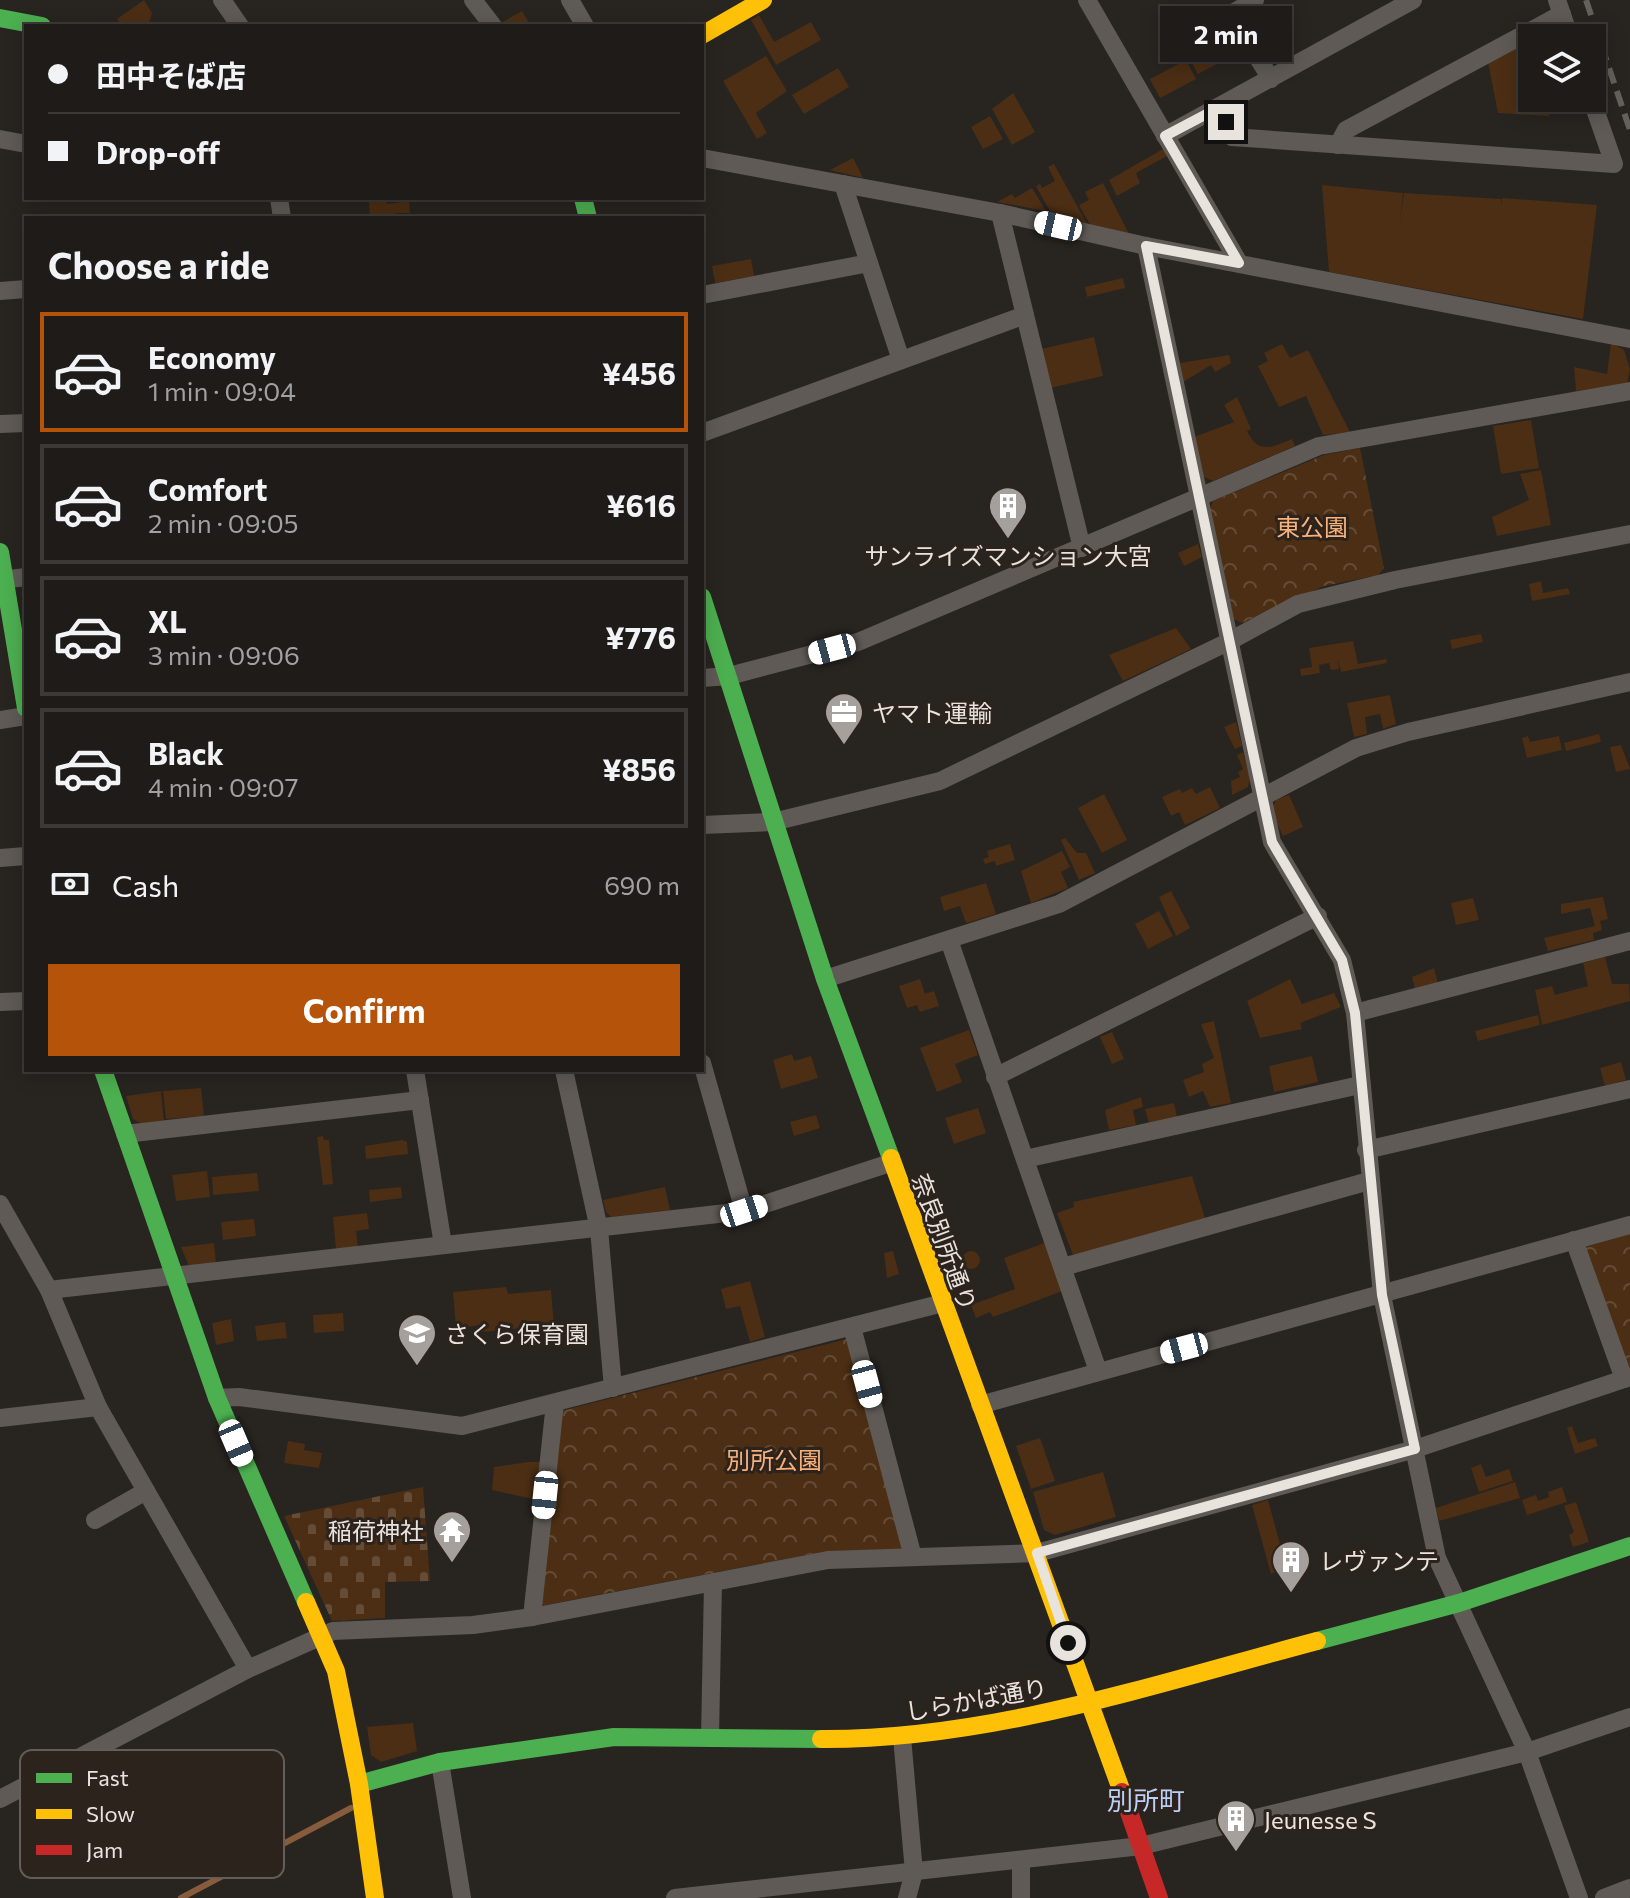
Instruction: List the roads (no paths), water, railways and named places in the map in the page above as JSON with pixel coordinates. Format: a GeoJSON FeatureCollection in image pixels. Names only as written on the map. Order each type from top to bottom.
{"type":"FeatureCollection","features":[{"type":"Feature","properties":{"kind":"street"},"geometry":{"type":"LineString","coordinates":[[222,0],[239,24]]}},
{"type":"Feature","properties":{"kind":"street"},"geometry":{"type":"LineString","coordinates":[[473,0],[491,24]]}},
{"type":"Feature","properties":{"kind":"street"},"geometry":{"type":"LineString","coordinates":[[570,0],[584,24]]}},
{"type":"Feature","properties":{"kind":"street"},"geometry":{"type":"LineString","coordinates":[[704,34],[763,0]]}},
{"type":"Feature","properties":{"kind":"street"},"geometry":{"type":"LineString","coordinates":[[1087,0],[1239,263]]}},
{"type":"Feature","properties":{"kind":"street"},"geometry":{"type":"LineString","coordinates":[[1255,0],[1231,14],[1271,79]]}},
{"type":"Feature","properties":{"kind":"street"},"geometry":{"type":"LineString","coordinates":[[1165,136],[1413,0]]}},
{"type":"Feature","properties":{"kind":"street"},"geometry":{"type":"LineString","coordinates":[[1338,145],[1346,130],[1559,7]]}},
{"type":"Feature","properties":{"kind":"street"},"geometry":{"type":"LineString","coordinates":[[0,18],[32,24]]}},
{"type":"Feature","properties":{"kind":"street"},"geometry":{"type":"LineString","coordinates":[[1220,107],[1232,137],[1614,164],[1596,112]]}},
{"type":"Feature","properties":{"kind":"street"},"geometry":{"type":"LineString","coordinates":[[0,139],[24,144]]}},
{"type":"Feature","properties":{"kind":"street"},"geometry":{"type":"LineString","coordinates":[[704,158],[1000,213],[1146,246],[1630,340]]}},
{"type":"Feature","properties":{"kind":"street"},"geometry":{"type":"LineString","coordinates":[[843,184],[901,360]]}},
{"type":"Feature","properties":{"kind":"street"},"geometry":{"type":"LineString","coordinates":[[1000,213],[1082,548]]}},
{"type":"Feature","properties":{"kind":"street"},"geometry":{"type":"LineString","coordinates":[[1146,246],[1272,842],[1342,960],[1355,1013],[1382,1295],[1437,1558],[1527,1752],[1579,1898]]}},
{"type":"Feature","properties":{"kind":"street"},"geometry":{"type":"LineString","coordinates":[[704,295],[869,263]]}},
{"type":"Feature","properties":{"kind":"street"},"geometry":{"type":"LineString","coordinates":[[0,291],[24,289]]}},
{"type":"Feature","properties":{"kind":"street"},"geometry":{"type":"LineString","coordinates":[[704,432],[1025,315]]}},
{"type":"Feature","properties":{"kind":"street"},"geometry":{"type":"LineString","coordinates":[[704,678],[729,676],[858,642],[1082,548],[1197,495],[1319,446],[1630,391]]}},
{"type":"Feature","properties":{"kind":"street"},"geometry":{"type":"LineString","coordinates":[[0,424],[24,423]]}},
{"type":"Feature","properties":{"kind":"street"},"geometry":{"type":"LineString","coordinates":[[704,825],[773,822],[940,781],[1310,601],[1395,580],[1630,534]]}},
{"type":"Feature","properties":{"kind":"street"},"geometry":{"type":"LineString","coordinates":[[0,552],[2,579],[24,697]]}},
{"type":"Feature","properties":{"kind":"street"},"geometry":{"type":"LineString","coordinates":[[2,579],[24,577]]}},
{"type":"Feature","properties":{"kind":"street","name":"奈良別所通り"},"geometry":{"type":"LineString","coordinates":[[704,603],[825,979],[890,1163],[1037,1553],[1159,1898]]}},
{"type":"Feature","properties":{"kind":"street"},"geometry":{"type":"LineString","coordinates":[[825,979],[1059,904],[1356,748],[1408,732],[1630,682]]}},
{"type":"Feature","properties":{"kind":"street"},"geometry":{"type":"LineString","coordinates":[[0,720],[24,716]]}},
{"type":"Feature","properties":{"kind":"street"},"geometry":{"type":"LineString","coordinates":[[0,858],[24,856]]}},
{"type":"Feature","properties":{"kind":"street"},"geometry":{"type":"LineString","coordinates":[[995,1077],[1318,916]]}},
{"type":"Feature","properties":{"kind":"street"},"geometry":{"type":"LineString","coordinates":[[949,940],[1098,1371]]}},
{"type":"Feature","properties":{"kind":"street"},"geometry":{"type":"LineString","coordinates":[[1355,1013],[1630,941]]}},
{"type":"Feature","properties":{"kind":"street"},"geometry":{"type":"LineString","coordinates":[[0,1002],[24,1001]]}},
{"type":"Feature","properties":{"kind":"street"},"geometry":{"type":"LineString","coordinates":[[704,1070],[744,1211]]}},
{"type":"Feature","properties":{"kind":"street"},"geometry":{"type":"LineString","coordinates":[[104,1072],[217,1398],[336,1671],[359,1784],[375,1898]]}},
{"type":"Feature","properties":{"kind":"street"},"geometry":{"type":"LineString","coordinates":[[415,1072],[443,1245]]}},
{"type":"Feature","properties":{"kind":"street"},"geometry":{"type":"LineString","coordinates":[[564,1072],[599,1229],[613,1388]]}},
{"type":"Feature","properties":{"kind":"street"},"geometry":{"type":"LineString","coordinates":[[1025,1159],[1360,1085]]}},
{"type":"Feature","properties":{"kind":"street"},"geometry":{"type":"LineString","coordinates":[[1366,1150],[1630,1089]]}},
{"type":"Feature","properties":{"kind":"street"},"geometry":{"type":"LineString","coordinates":[[125,1134],[420,1100]]}},
{"type":"Feature","properties":{"kind":"street"},"geometry":{"type":"LineString","coordinates":[[49,1290],[744,1211],[890,1163]]}},
{"type":"Feature","properties":{"kind":"street"},"geometry":{"type":"LineString","coordinates":[[1063,1267],[1369,1181]]}},
{"type":"Feature","properties":{"kind":"street"},"geometry":{"type":"LineString","coordinates":[[0,1204],[49,1290],[98,1407],[248,1669]]}},
{"type":"Feature","properties":{"kind":"street"},"geometry":{"type":"LineString","coordinates":[[980,1405],[1630,1225]]}},
{"type":"Feature","properties":{"kind":"street"},"geometry":{"type":"LineString","coordinates":[[93,1750],[248,1669],[322,1635],[532,1617],[828,1560],[1037,1553],[1415,1449],[1627,1378],[1574,1240]]}},
{"type":"Feature","properties":{"kind":"street"},"geometry":{"type":"LineString","coordinates":[[217,1398],[239,1397],[462,1426],[943,1303]]}},
{"type":"Feature","properties":{"kind":"street"},"geometry":{"type":"LineString","coordinates":[[852,1327],[913,1557]]}},
{"type":"Feature","properties":{"kind":"street"},"geometry":{"type":"LineString","coordinates":[[532,1617],[555,1403]]}},
{"type":"Feature","properties":{"kind":"street"},"geometry":{"type":"LineString","coordinates":[[0,1418],[98,1407]]}},
{"type":"Feature","properties":{"kind":"street"},"geometry":{"type":"LineString","coordinates":[[95,1520],[146,1491]]}},
{"type":"Feature","properties":{"kind":"street","name":"しらかば通り"},"geometry":{"type":"LineString","coordinates":[[359,1784],[440,1762],[614,1737],[902,1737],[989,1725],[1088,1702],[1459,1603],[1630,1546]]}},
{"type":"Feature","properties":{"kind":"street"},"geometry":{"type":"LineString","coordinates":[[710,1738],[713,1582]]}},
{"type":"Feature","properties":{"kind":"street"},"geometry":{"type":"LineString","coordinates":[[675,1898],[1141,1846],[1527,1752],[1630,1717]]}},
{"type":"Feature","properties":{"kind":"street"},"geometry":{"type":"LineString","coordinates":[[902,1737],[914,1872],[907,1898]]}},
{"type":"Feature","properties":{"kind":"street"},"geometry":{"type":"LineString","coordinates":[[440,1762],[462,1898]]}},
{"type":"Feature","properties":{"kind":"street"},"geometry":{"type":"LineString","coordinates":[[0,1799],[20,1789]]}},
{"type":"Feature","properties":{"kind":"street"},"geometry":{"type":"LineString","coordinates":[[1021,1861],[1021,1898]]}},
{"type":"Feature","properties":{"kind":"street"},"geometry":{"type":"LineString","coordinates":[[1604,1898],[1630,1888]]}},
{"type":"Feature","properties":{"kind":"waterway"},"geometry":{"type":"LineString","coordinates":[[284,1843],[351,1808]]}},
{"type":"Feature","properties":{"kind":"waterway"},"geometry":{"type":"LineString","coordinates":[[181,1898],[219,1878]]}},
{"type":"Feature","properties":{"kind":"railway"},"geometry":{"type":"LineString","coordinates":[[1586,0],[1630,130]]}},
{"type":"Feature","properties":{"kind":"place","name":"サンライズマンション大宮"},"geometry":{"type":"Point","coordinates":[1008,540]}},
{"type":"Feature","properties":{"kind":"place","name":"ヤマト運輸"},"geometry":{"type":"Point","coordinates":[844,746]}},
{"type":"Feature","properties":{"kind":"place","name":"さくら保育園"},"geometry":{"type":"Point","coordinates":[417,1367]}},
{"type":"Feature","properties":{"kind":"place","name":"稲荷神社"},"geometry":{"type":"Point","coordinates":[452,1564]}},
{"type":"Feature","properties":{"kind":"place","name":"レヴァンテ"},"geometry":{"type":"Point","coordinates":[1291,1594]}},
{"type":"Feature","properties":{"kind":"place","name":"Jeunesse S"},"geometry":{"type":"Point","coordinates":[1236,1853]}},
{"type":"Feature","properties":{"kind":"district","name":"別所町"},"geometry":{"type":"Point","coordinates":[1146,1799]}},
{"type":"Feature","properties":{"kind":"park label","name":"東公園"},"geometry":{"type":"Point","coordinates":[1312,526]}},
{"type":"Feature","properties":{"kind":"park label","name":"別所公園"},"geometry":{"type":"Point","coordinates":[774,1459]}}]}
